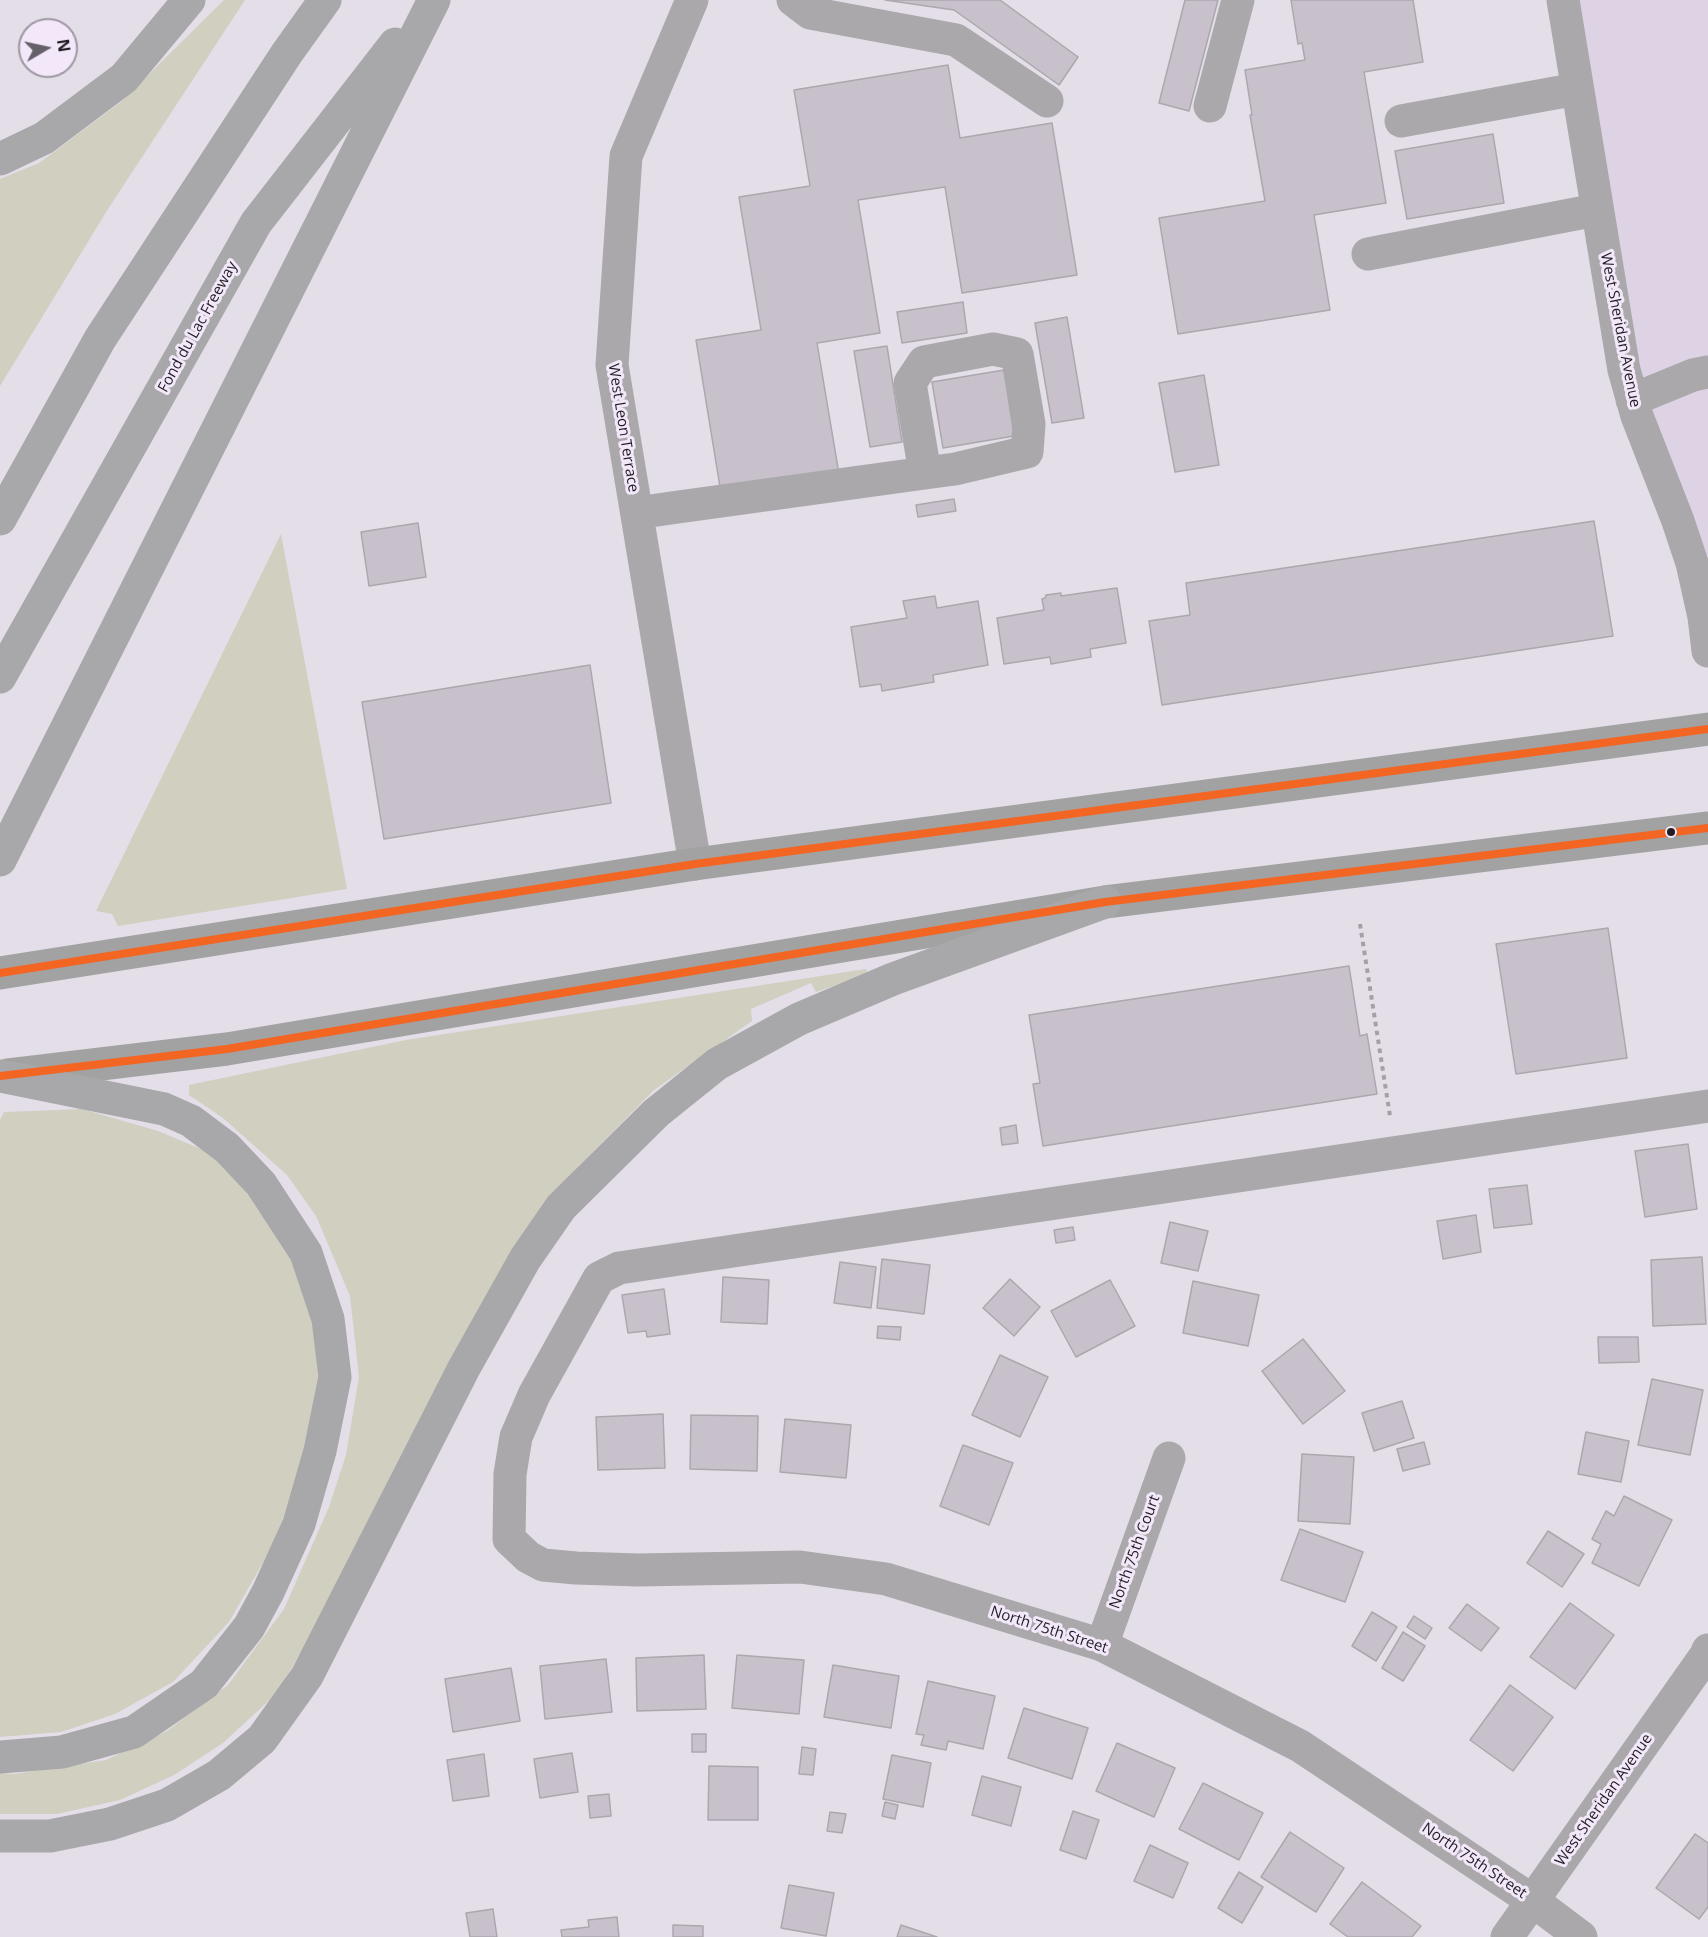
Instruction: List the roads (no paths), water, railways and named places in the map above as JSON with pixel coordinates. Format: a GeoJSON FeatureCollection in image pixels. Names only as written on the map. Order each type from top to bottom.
{"type":"FeatureCollection","features":[{"type":"Feature","properties":{"kind":"highway"},"geometry":{"type":"LineString","coordinates":[[0,159],[44,138],[124,78],[189,0]]}},
{"type":"Feature","properties":{"kind":"highway"},"geometry":{"type":"LineString","coordinates":[[0,519],[100,339],[287,53],[325,0]]}},
{"type":"Feature","properties":{"kind":"highway"},"geometry":{"type":"LineString","coordinates":[[0,860],[431,0]]}},
{"type":"Feature","properties":{"kind":"highway","name":"Fond du Lac Freeway"},"geometry":{"type":"LineString","coordinates":[[0,677],[256,223],[431,0]]}},
{"type":"Feature","properties":{"kind":"highway"},"geometry":{"type":"LineString","coordinates":[[0,1836],[50,1836],[110,1824],[167,1805],[219,1775],[262,1739],[307,1676],[464,1368],[525,1259],[561,1207],[656,1113],[717,1064],[799,1019],[893,979],[1105,902]]}},
{"type":"Feature","properties":{"kind":"highway"},"geometry":{"type":"LineString","coordinates":[[0,1757],[62,1752],[134,1732],[204,1684],[249,1627],[268,1592],[299,1524],[321,1451],[335,1377],[328,1319],[306,1253],[261,1184],[227,1148],[190,1120],[164,1110],[1,1076]]}},
{"type":"Feature","properties":{"kind":"main road"},"geometry":{"type":"LineString","coordinates":[[0,973],[695,864],[1708,729]]}},
{"type":"Feature","properties":{"kind":"main road"},"geometry":{"type":"LineString","coordinates":[[1,1076],[227,1049],[1105,902],[1708,828]]}},
{"type":"Feature","properties":{"kind":"street","name":"West Leon Terrace"},"geometry":{"type":"LineString","coordinates":[[692,0],[626,156],[612,364],[695,864]]}},
{"type":"Feature","properties":{"kind":"street"},"geometry":{"type":"LineString","coordinates":[[793,0],[810,13],[956,40],[1047,101]]}},
{"type":"Feature","properties":{"kind":"street"},"geometry":{"type":"LineString","coordinates":[[1210,106],[1238,0]]}},
{"type":"Feature","properties":{"kind":"street","name":"West Sheridan Avenue"},"geometry":{"type":"LineString","coordinates":[[1563,0],[1624,370],[1632,400],[1692,563],[1704,617],[1708,651]]}},
{"type":"Feature","properties":{"kind":"street"},"geometry":{"type":"LineString","coordinates":[[1401,121],[1577,89]]}},
{"type":"Feature","properties":{"kind":"street"},"geometry":{"type":"LineString","coordinates":[[1368,254],[1596,210]]}},
{"type":"Feature","properties":{"kind":"street"},"geometry":{"type":"LineString","coordinates":[[636,513],[955,469],[1027,453],[1029,424],[1017,354],[993,350],[924,362],[910,383],[925,473]]}},
{"type":"Feature","properties":{"kind":"street"},"geometry":{"type":"LineString","coordinates":[[1632,400],[1693,375],[1708,372]]}},
{"type":"Feature","properties":{"kind":"street","name":"North 75th Street"},"geometry":{"type":"LineString","coordinates":[[1533,1901],[1300,1746],[1102,1646],[886,1579],[800,1567],[638,1570],[576,1568],[543,1564],[528,1557],[509,1539],[510,1474],[516,1437],[534,1395],[599,1278],[619,1268],[1708,1106]]}},
{"type":"Feature","properties":{"kind":"street","name":"North 75th Court"},"geometry":{"type":"LineString","coordinates":[[1102,1646],[1169,1458]]}},
{"type":"Feature","properties":{"kind":"street","name":"West Sheridan Avenue"},"geometry":{"type":"LineString","coordinates":[[1507,1937],[1708,1650]]}},
{"type":"Feature","properties":{"kind":"street"},"geometry":{"type":"LineString","coordinates":[[1533,1901],[1581,1937]]}}]}
